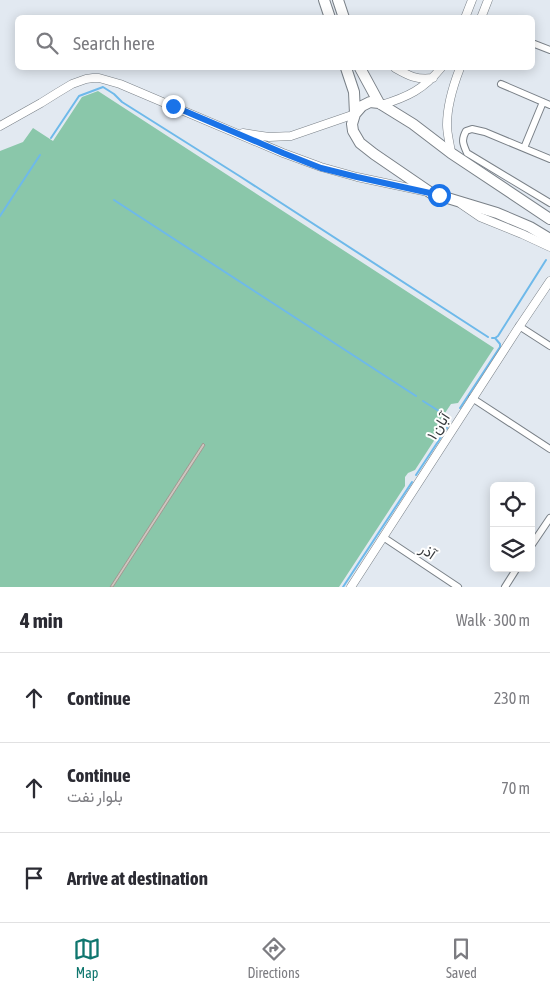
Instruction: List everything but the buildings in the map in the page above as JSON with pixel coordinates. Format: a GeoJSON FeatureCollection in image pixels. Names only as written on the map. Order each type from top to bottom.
{"type":"FeatureCollection","features":[{"type":"Feature","properties":{"kind":"main road"},"geometry":{"type":"LineString","coordinates":[[324,0],[329,15]]}},
{"type":"Feature","properties":{"kind":"main road"},"geometry":{"type":"LineString","coordinates":[[338,0],[343,15]]}},
{"type":"Feature","properties":{"kind":"main road"},"geometry":{"type":"LineString","coordinates":[[347,70],[354,92],[355,114],[352,124],[354,131],[360,142],[374,154],[430,193],[497,212],[530,227],[550,239]]}},
{"type":"Feature","properties":{"kind":"main road"},"geometry":{"type":"LineString","coordinates":[[361,70],[380,104]]}},
{"type":"Feature","properties":{"kind":"main road"},"geometry":{"type":"LineString","coordinates":[[355,114],[362,106],[370,102],[380,104],[413,124],[451,153],[550,219]]}},
{"type":"Feature","properties":{"kind":"street"},"geometry":{"type":"LineString","coordinates":[[466,15],[472,0]]}},
{"type":"Feature","properties":{"kind":"street"},"geometry":{"type":"LineString","coordinates":[[482,15],[488,0]]}},
{"type":"Feature","properties":{"kind":"street"},"geometry":{"type":"LineString","coordinates":[[535,44],[550,50]]}},
{"type":"Feature","properties":{"kind":"street"},"geometry":{"type":"LineString","coordinates":[[398,70],[414,78],[433,78]]}},
{"type":"Feature","properties":{"kind":"street"},"geometry":{"type":"LineString","coordinates":[[380,104],[394,101],[421,88],[439,70]]}},
{"type":"Feature","properties":{"kind":"street"},"geometry":{"type":"LineString","coordinates":[[451,153],[447,127],[449,105],[452,87],[459,70]]}},
{"type":"Feature","properties":{"kind":"street"},"geometry":{"type":"LineString","coordinates":[[0,126],[72,84],[93,78],[120,84],[321,168],[430,193]]}},
{"type":"Feature","properties":{"kind":"street"},"geometry":{"type":"LineString","coordinates":[[501,84],[550,105]]}},
{"type":"Feature","properties":{"kind":"street"},"geometry":{"type":"LineString","coordinates":[[524,148],[543,102]]}},
{"type":"Feature","properties":{"kind":"street"},"geometry":{"type":"LineString","coordinates":[[234,131],[269,136],[292,136],[355,114]]}},
{"type":"Feature","properties":{"kind":"street"},"geometry":{"type":"LineString","coordinates":[[550,159],[485,132],[472,129],[466,131],[463,137],[463,144],[467,152],[550,203]]}},
{"type":"Feature","properties":{"kind":"street"},"geometry":{"type":"LineString","coordinates":[[455,200],[480,217],[550,248]]}},
{"type":"Feature","properties":{"kind":"street"},"geometry":{"type":"LineString","coordinates":[[534,208],[550,210]]}},
{"type":"Feature","properties":{"kind":"street","name":"آبان ۱"},"geometry":{"type":"LineString","coordinates":[[351,587],[472,398],[550,282]]}},
{"type":"Feature","properties":{"kind":"street"},"geometry":{"type":"LineString","coordinates":[[520,326],[550,346]]}},
{"type":"Feature","properties":{"kind":"street"},"geometry":{"type":"LineString","coordinates":[[472,398],[550,449]]}},
{"type":"Feature","properties":{"kind":"street"},"geometry":{"type":"LineString","coordinates":[[535,540],[550,518]]}},
{"type":"Feature","properties":{"kind":"street","name":"آذر"},"geometry":{"type":"LineString","coordinates":[[383,537],[456,587]]}},
{"type":"Feature","properties":{"kind":"street"},"geometry":{"type":"LineString","coordinates":[[505,587],[514,572]]}},
{"type":"Feature","properties":{"kind":"green space"},"geometry":{"type":"Polygon","coordinates":[[[98,91],[494,348],[458,403],[451,404],[437,425],[439,433],[415,470],[408,473],[405,477],[405,486],[339,587],[0,587],[0,151],[23,142],[33,128],[53,141],[82,97],[98,91]]]}},
{"type":"Feature","properties":{"kind":"waterway"},"geometry":{"type":"LineString","coordinates":[[51,138],[79,96],[103,87],[122,102],[488,337]]}},
{"type":"Feature","properties":{"kind":"waterway"},"geometry":{"type":"LineString","coordinates":[[0,216],[40,155]]}},
{"type":"Feature","properties":{"kind":"waterway"},"geometry":{"type":"LineString","coordinates":[[114,200],[416,396]]}},
{"type":"Feature","properties":{"kind":"waterway"},"geometry":{"type":"LineString","coordinates":[[492,338],[498,336],[546,260]]}},
{"type":"Feature","properties":{"kind":"waterway"},"geometry":{"type":"LineString","coordinates":[[460,408],[500,347],[495,338]]}},
{"type":"Feature","properties":{"kind":"waterway"},"geometry":{"type":"LineString","coordinates":[[423,401],[442,413]]}},
{"type":"Feature","properties":{"kind":"waterway"},"geometry":{"type":"LineString","coordinates":[[416,475],[447,428]]}},
{"type":"Feature","properties":{"kind":"waterway"},"geometry":{"type":"LineString","coordinates":[[343,587],[412,482]]}},
{"type":"Feature","properties":{"kind":"route"},"geometry":{"type":"LineString","coordinates":[[173,106],[321,168],[439,195]]}}]}
